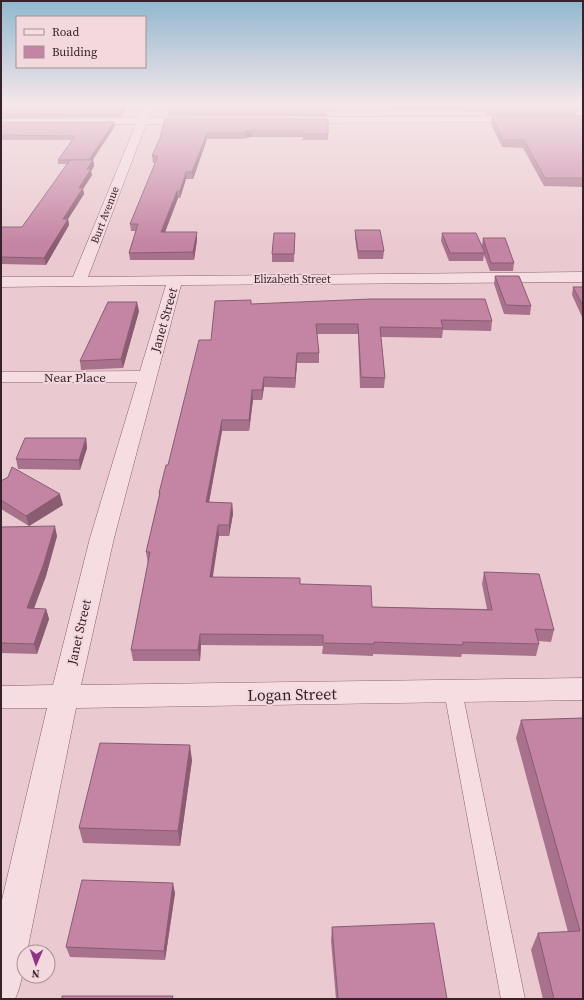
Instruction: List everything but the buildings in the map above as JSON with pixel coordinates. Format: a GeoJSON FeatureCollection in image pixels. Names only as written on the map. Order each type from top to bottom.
{"type":"FeatureCollection","features":[{"type":"Feature","properties":{"kind":"street","name":"Burt Avenue"},"geometry":{"type":"LineString","coordinates":[[79,281],[130,151]]}},
{"type":"Feature","properties":{"kind":"street","name":"Elizabeth Street"},"geometry":{"type":"LineString","coordinates":[[1,282],[583,277]]}},
{"type":"Feature","properties":{"kind":"street","name":"Janet Street"},"geometry":{"type":"LineString","coordinates":[[1,989],[22,886],[72,661],[102,538],[175,280]]}},
{"type":"Feature","properties":{"kind":"street","name":"Near Place"},"geometry":{"type":"LineString","coordinates":[[1,377],[148,376]]}},
{"type":"Feature","properties":{"kind":"street","name":"Logan Street"},"geometry":{"type":"LineString","coordinates":[[1,697],[239,695],[583,689]]}},
{"type":"Feature","properties":{"kind":"lane"},"geometry":{"type":"LineString","coordinates":[[453,691],[513,999]]}}]}
